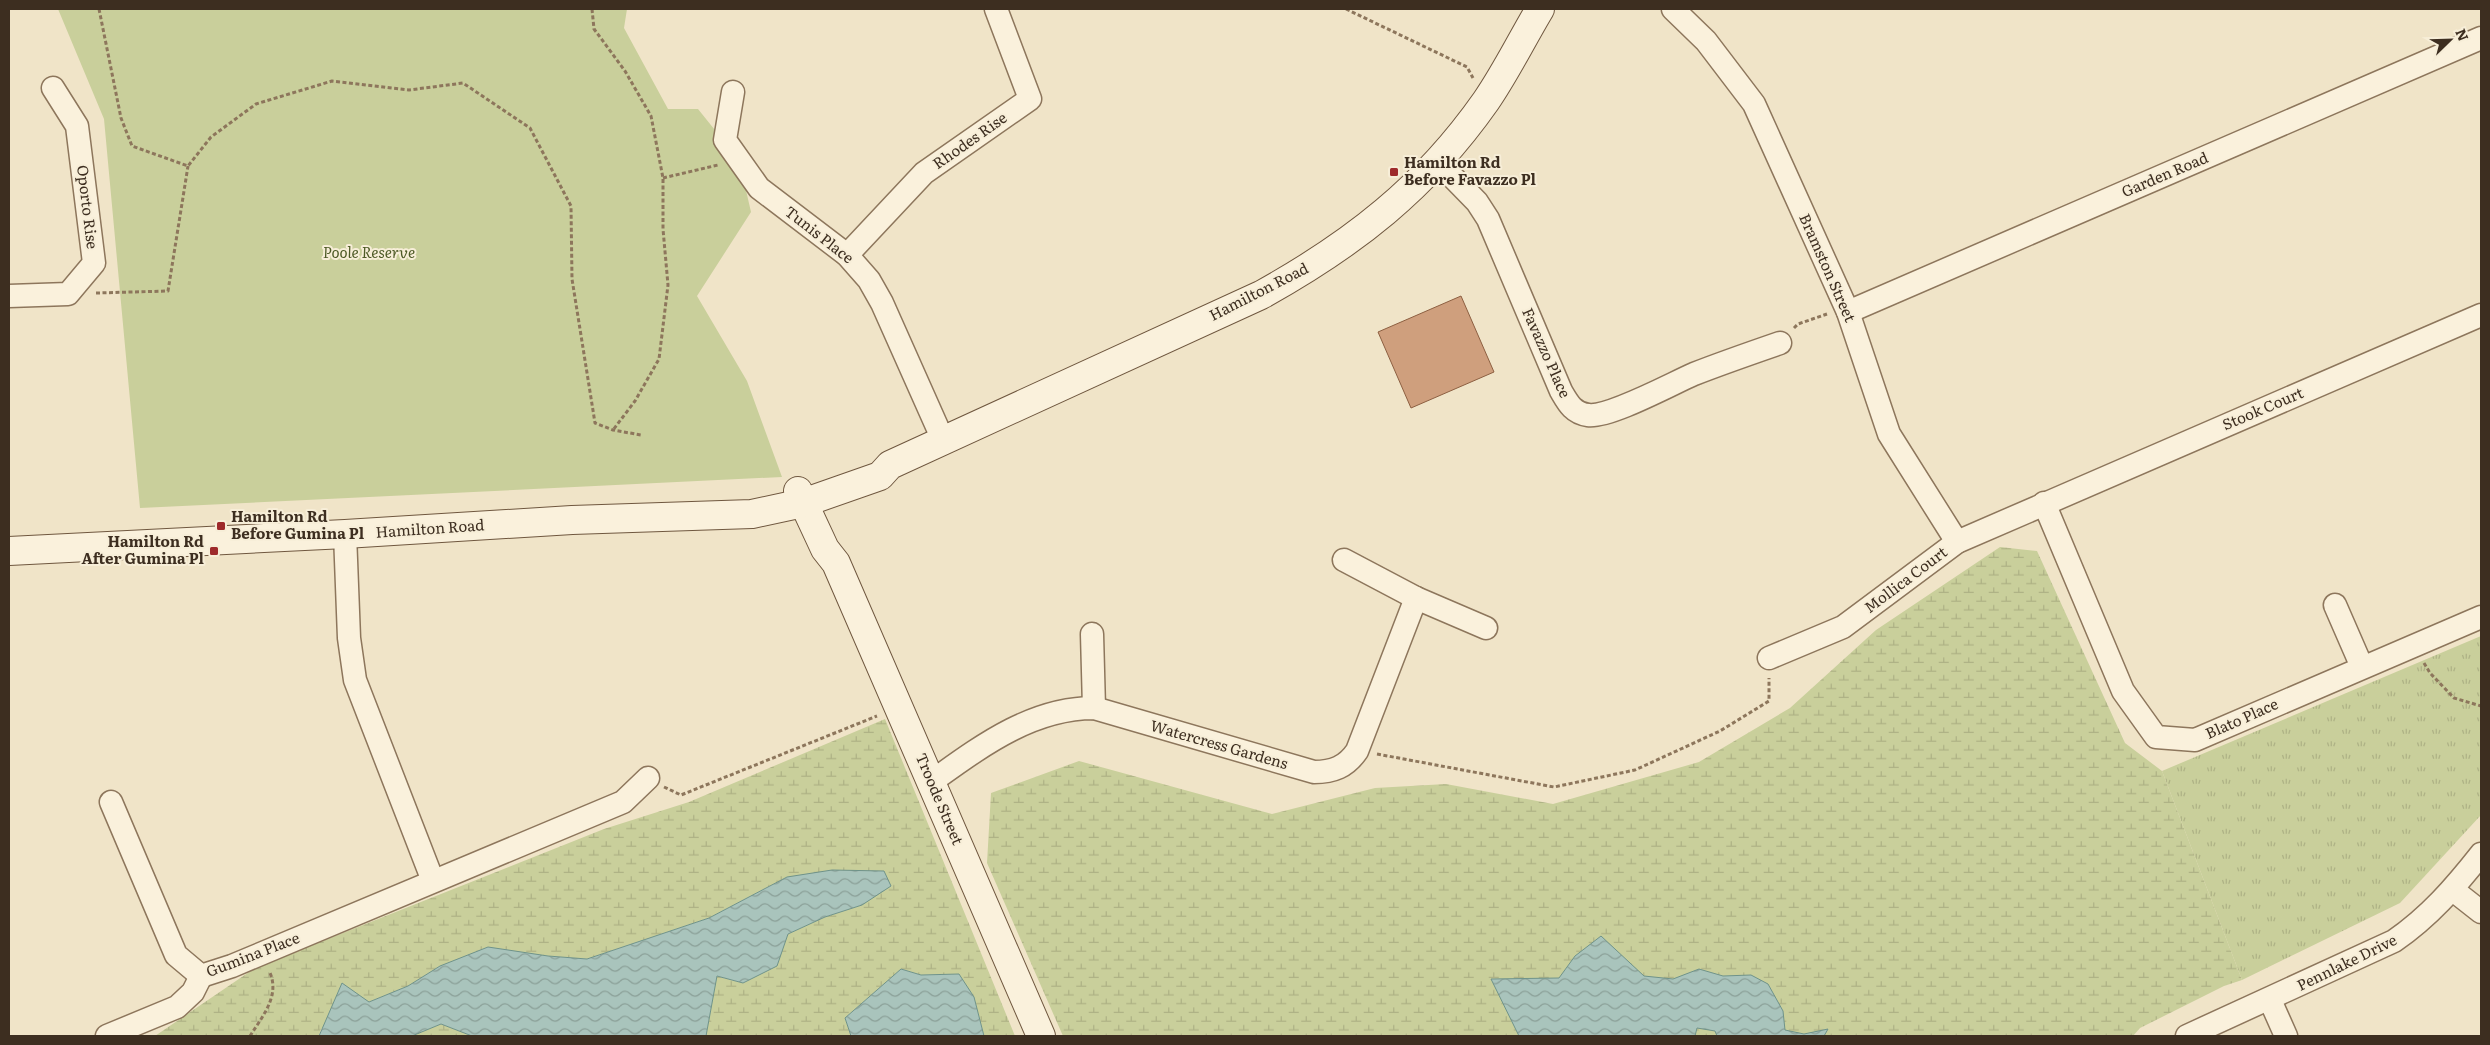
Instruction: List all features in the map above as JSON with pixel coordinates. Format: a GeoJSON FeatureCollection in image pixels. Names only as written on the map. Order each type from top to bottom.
{"type":"FeatureCollection","features":[{"type":"Feature","properties":{"kind":"main road","name":"Hamilton Road"},"geometry":{"type":"LineString","coordinates":[[9,551],[572,520],[732,513],[752,514],[808,494],[875,463],[890,465],[1260,295],[1348,243],[1395,204],[1437,161],[1487,98],[1540,9]]}},
{"type":"Feature","properties":{"kind":"main road","name":"Troode Street"},"geometry":{"type":"LineString","coordinates":[[808,494],[825,549],[836,562],[1041,1036]]}},
{"type":"Feature","properties":{"kind":"street","name":"Rhodes Rise"},"geometry":{"type":"LineString","coordinates":[[847,255],[924,173],[1030,99],[996,9]]}},
{"type":"Feature","properties":{"kind":"street","name":"Bramston Street"},"geometry":{"type":"LineString","coordinates":[[1674,9],[1706,41],[1754,104],[1848,312],[1889,434],[1957,542]]}},
{"type":"Feature","properties":{"kind":"street","name":"Garden Road"},"geometry":{"type":"LineString","coordinates":[[1848,312],[2481,38]]}},
{"type":"Feature","properties":{"kind":"street","name":"Oporto Rise"},"geometry":{"type":"LineString","coordinates":[[53,88],[77,126],[94,263],[68,294]]}},
{"type":"Feature","properties":{"kind":"street","name":"Tunis Place"},"geometry":{"type":"LineString","coordinates":[[733,92],[725,140],[759,188],[847,255],[868,280],[882,303],[942,440]]}},
{"type":"Feature","properties":{"kind":"street","name":"Favazzo Place"},"geometry":{"type":"LineString","coordinates":[[1437,161],[1478,202],[1488,219],[1561,391],[1569,406],[1576,412],[1589,415],[1610,411],[1725,362],[1780,343]]}},
{"type":"Feature","properties":{"kind":"street"},"geometry":{"type":"LineString","coordinates":[[9,296],[68,294]]}},
{"type":"Feature","properties":{"kind":"street","name":"Stook Court"},"geometry":{"type":"LineString","coordinates":[[2044,503],[2481,315]]}},
{"type":"Feature","properties":{"kind":"street","name":"Mollica Court"},"geometry":{"type":"LineString","coordinates":[[1770,658],[1843,627],[1957,542],[2044,503]]}},
{"type":"Feature","properties":{"kind":"street","name":"Blato Place"},"geometry":{"type":"LineString","coordinates":[[2044,503],[2123,691],[2156,737],[2195,740],[2362,666],[2481,617]]}},
{"type":"Feature","properties":{"kind":"street"},"geometry":{"type":"LineString","coordinates":[[345,534],[349,638],[355,680],[433,881]]}},
{"type":"Feature","properties":{"kind":"street"},"geometry":{"type":"LineString","coordinates":[[1344,560],[1416,598],[1486,628]]}},
{"type":"Feature","properties":{"kind":"street","name":"Watercress Gardens"},"geometry":{"type":"LineString","coordinates":[[931,782],[1019,725],[1048,714],[1072,708],[1094,708],[1314,772],[1339,768],[1349,762],[1357,751],[1416,598]]}},
{"type":"Feature","properties":{"kind":"street"},"geometry":{"type":"LineString","coordinates":[[2335,605],[2362,666]]}},
{"type":"Feature","properties":{"kind":"street"},"geometry":{"type":"LineString","coordinates":[[1092,634],[1094,708]]}},
{"type":"Feature","properties":{"kind":"street","name":"Gumina Place"},"geometry":{"type":"LineString","coordinates":[[111,802],[176,955],[200,976],[261,954],[623,802],[648,778]]}},
{"type":"Feature","properties":{"kind":"street","name":"Pennlake Drive"},"geometry":{"type":"LineString","coordinates":[[2187,1036],[2208,1025],[2270,1000],[2394,941],[2413,928],[2453,890],[2481,854]]}},
{"type":"Feature","properties":{"kind":"street"},"geometry":{"type":"LineString","coordinates":[[2453,890],[2481,912]]}},
{"type":"Feature","properties":{"kind":"street"},"geometry":{"type":"LineString","coordinates":[[107,1036],[177,1007],[193,992],[200,976]]}},
{"type":"Feature","properties":{"kind":"street"},"geometry":{"type":"LineString","coordinates":[[2270,1000],[2286,1036]]}},
{"type":"Feature","properties":{"kind":"path"},"geometry":{"type":"LineString","coordinates":[[99,9],[121,118],[132,146],[188,166]]}},
{"type":"Feature","properties":{"kind":"path"},"geometry":{"type":"LineString","coordinates":[[592,9],[594,29],[625,72],[651,116],[663,178],[663,229],[668,285],[659,359],[635,401],[613,430]]}},
{"type":"Feature","properties":{"kind":"path"},"geometry":{"type":"LineString","coordinates":[[1346,9],[1467,67],[1474,80]]}},
{"type":"Feature","properties":{"kind":"path"},"geometry":{"type":"LineString","coordinates":[[68,294],[168,291],[188,166],[211,137],[256,104],[332,81],[409,90],[463,83],[530,128],[571,206],[572,279],[595,422],[613,430],[641,435]]}},
{"type":"Feature","properties":{"kind":"path"},"geometry":{"type":"LineString","coordinates":[[663,178],[739,160]]}},
{"type":"Feature","properties":{"kind":"path"},"geometry":{"type":"LineString","coordinates":[[1780,343],[1798,324],[1828,314],[1825,305]]}},
{"type":"Feature","properties":{"kind":"path"},"geometry":{"type":"LineString","coordinates":[[2414,645],[2430,673],[2454,698],[2481,706]]}},
{"type":"Feature","properties":{"kind":"path"},"geometry":{"type":"LineString","coordinates":[[1357,751],[1554,787],[1635,770],[1720,731],[1769,701],[1770,658]]}},
{"type":"Feature","properties":{"kind":"path"},"geometry":{"type":"LineString","coordinates":[[648,778],[681,795],[878,717],[872,703],[893,693]]}},
{"type":"Feature","properties":{"kind":"path"},"geometry":{"type":"LineString","coordinates":[[250,1036],[269,1008],[273,980],[261,954]]}},
{"type":"Feature","properties":{"kind":"green space","name":"Poole Reserve"},"geometry":{"type":"Polygon","coordinates":[[[58,9],[627,9],[624,28],[668,109],[698,109],[739,160],[751,212],[697,296],[747,381],[782,477],[140,508],[104,119],[58,9]]]}},
{"type":"Feature","properties":{"kind":"green space"},"geometry":{"type":"Polygon","coordinates":[[[2000,547],[2037,551],[2125,743],[2162,771],[2242,980],[2224,986],[2140,1028],[2133,1036],[1063,1036],[987,863],[991,793],[1079,761],[1272,814],[1375,788],[1446,784],[1553,804],[1699,762],[1790,708],[1876,630],[2000,547]]]}},
{"type":"Feature","properties":{"kind":"green space"},"geometry":{"type":"Polygon","coordinates":[[[2481,636],[2481,815],[2400,903],[2242,980],[2162,771],[2481,636]]]}},
{"type":"Feature","properties":{"kind":"green space"},"geometry":{"type":"Polygon","coordinates":[[[885,719],[1015,1036],[984,1036],[977,1012],[959,974],[921,975],[901,969],[845,1018],[851,1036],[706,1036],[716,976],[743,983],[776,966],[788,934],[825,917],[862,905],[787,877],[709,918],[587,959],[548,956],[440,966],[408,986],[369,1002],[321,1029],[319,1036],[155,1036],[255,968],[604,829],[689,802],[885,719]]]}},
{"type":"Feature","properties":{"kind":"green space"},"geometry":{"type":"Polygon","coordinates":[[[441,1024],[472,1036],[412,1036],[441,1024]]]}},
{"type":"Feature","properties":{"kind":"water"},"geometry":{"type":"Polygon","coordinates":[[[832,870],[884,871],[891,886],[862,905],[825,917],[788,934],[777,966],[743,983],[717,976],[706,1036],[472,1036],[441,1024],[412,1036],[319,1036],[342,983],[369,1002],[408,986],[440,966],[488,947],[548,956],[587,959],[709,918],[787,877],[832,870]]]}},
{"type":"Feature","properties":{"kind":"water"},"geometry":{"type":"Polygon","coordinates":[[[1601,936],[1644,976],[1673,979],[1699,969],[1723,976],[1751,975],[1768,984],[1783,1011],[1785,1030],[1804,1034],[1828,1029],[1824,1036],[1717,1036],[1715,1031],[1697,1028],[1695,1036],[1519,1036],[1491,979],[1559,978],[1575,956],[1601,936]]]}},
{"type":"Feature","properties":{"kind":"water"},"geometry":{"type":"Polygon","coordinates":[[[901,969],[921,975],[959,974],[974,997],[984,1036],[851,1036],[845,1018],[901,969]]]}},
{"type":"Feature","properties":{"kind":"building"},"geometry":{"type":"Polygon","coordinates":[[[1461,296],[1494,372],[1411,408],[1378,332],[1461,296]]]}},
{"type":"Feature","properties":{"kind":"place","name":"Hamilton Rd Before Favazzo Pl"},"geometry":{"type":"Point","coordinates":[1394,172]}},
{"type":"Feature","properties":{"kind":"place","name":"Hamilton Rd Before Gumina Pl"},"geometry":{"type":"Point","coordinates":[221,526]}},
{"type":"Feature","properties":{"kind":"place","name":"Hamilton Rd After Gumina Pl"},"geometry":{"type":"Point","coordinates":[214,551]}}]}
